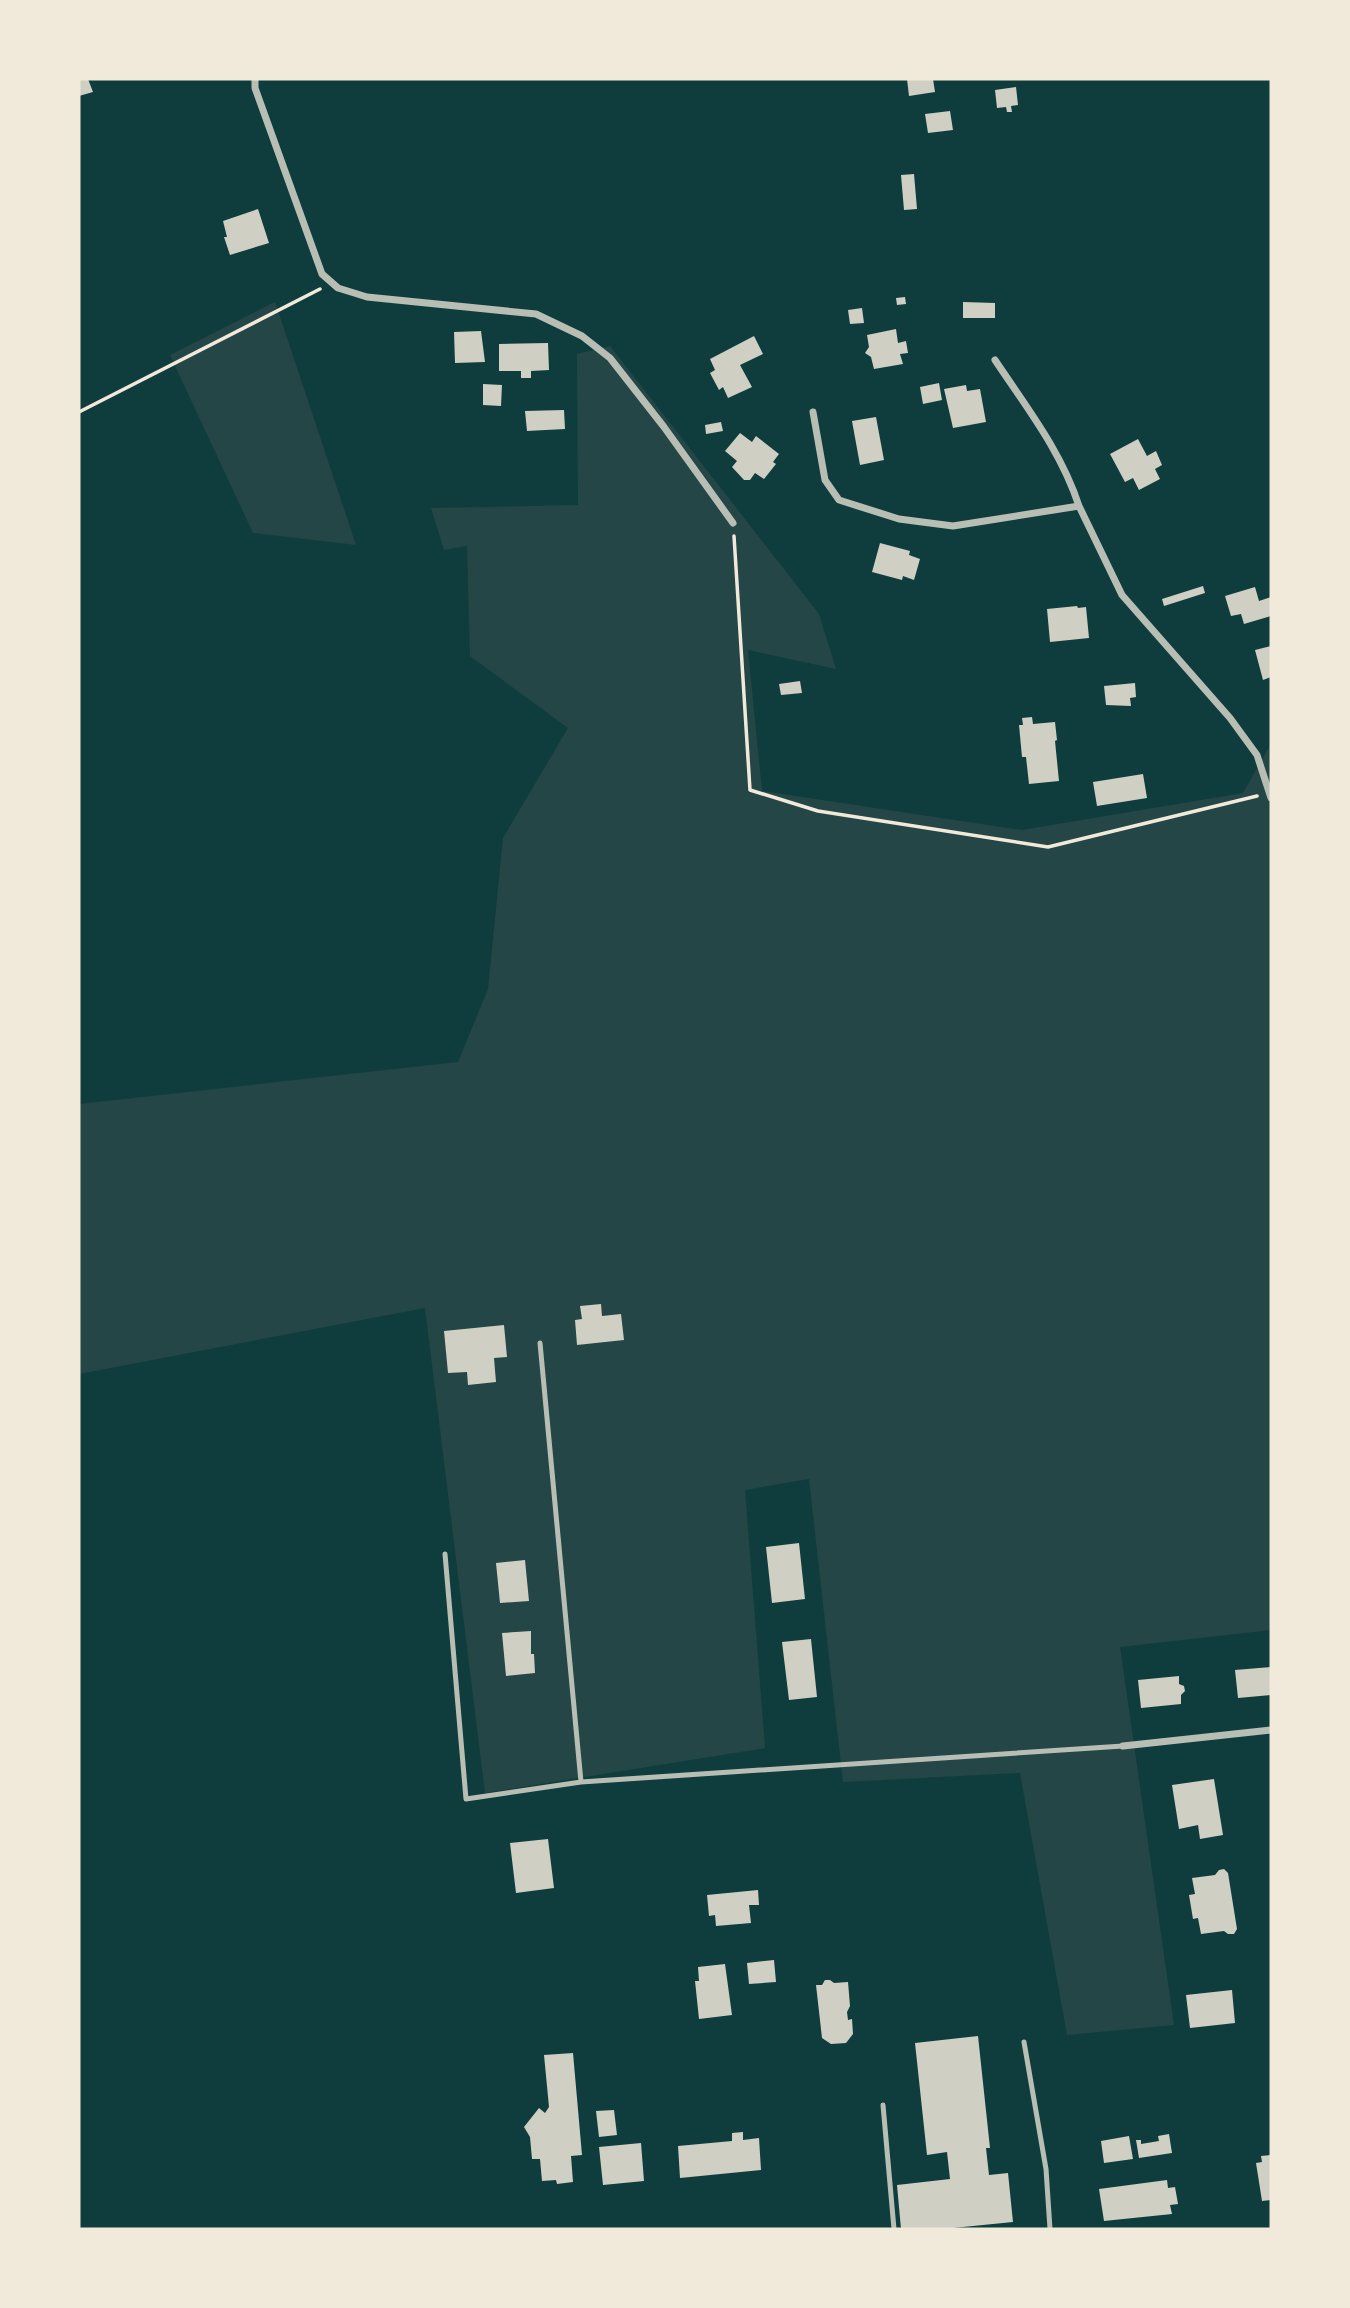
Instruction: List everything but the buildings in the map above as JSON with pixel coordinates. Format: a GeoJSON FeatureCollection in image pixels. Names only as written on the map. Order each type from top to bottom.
{"type":"FeatureCollection","features":[{"type":"Feature","properties":{"kind":"street"},"geometry":{"type":"LineString","coordinates":[[255,79],[255,88],[322,274],[338,288],[367,297],[536,314],[582,336],[610,358],[733,523]]}},
{"type":"Feature","properties":{"kind":"street"},"geometry":{"type":"LineString","coordinates":[[996,360],[1056,452],[1122,595],[1237,727],[1257,755],[1270,795]]}},
{"type":"Feature","properties":{"kind":"street"},"geometry":{"type":"LineString","coordinates":[[813,412],[825,480],[839,500],[899,519],[953,526],[1079,506]]}},
{"type":"Feature","properties":{"kind":"street"},"geometry":{"type":"LineString","coordinates":[[1123,1746],[1271,1730]]}},
{"type":"Feature","properties":{"kind":"lane"},"geometry":{"type":"LineString","coordinates":[[540,1343],[581,1782]]}},
{"type":"Feature","properties":{"kind":"lane"},"geometry":{"type":"LineString","coordinates":[[444,1554],[466,1799],[581,1782],[1123,1746]]}},
{"type":"Feature","properties":{"kind":"lane"},"geometry":{"type":"LineString","coordinates":[[1024,2042],[1046,2169],[1050,2229]]}},
{"type":"Feature","properties":{"kind":"lane"},"geometry":{"type":"LineString","coordinates":[[883,2105],[894,2229]]}},
{"type":"Feature","properties":{"kind":"path"},"geometry":{"type":"LineString","coordinates":[[79,412],[332,283]]}},
{"type":"Feature","properties":{"kind":"path"},"geometry":{"type":"LineString","coordinates":[[733,523],[750,790],[818,811],[1048,847],[1270,795]]}},
{"type":"Feature","properties":{"kind":"shaded area"},"geometry":{"type":"Polygon","coordinates":[[[275,302],[356,545],[253,533],[170,355],[275,302]]]}},
{"type":"Feature","properties":{"kind":"shaded area"},"geometry":{"type":"Polygon","coordinates":[[[610,346],[819,614],[836,669],[748,650],[762,791],[1022,830],[1243,793],[1271,746],[1271,1630],[1120,1647],[1174,2025],[1067,2035],[1020,1773],[843,1782],[809,1479],[745,1490],[765,1748],[485,1793],[425,1308],[79,1374],[79,1104],[458,1062],[488,989],[503,838],[568,728],[470,656],[467,546],[444,550],[431,508],[578,505],[577,354],[610,346]]]}}]}
